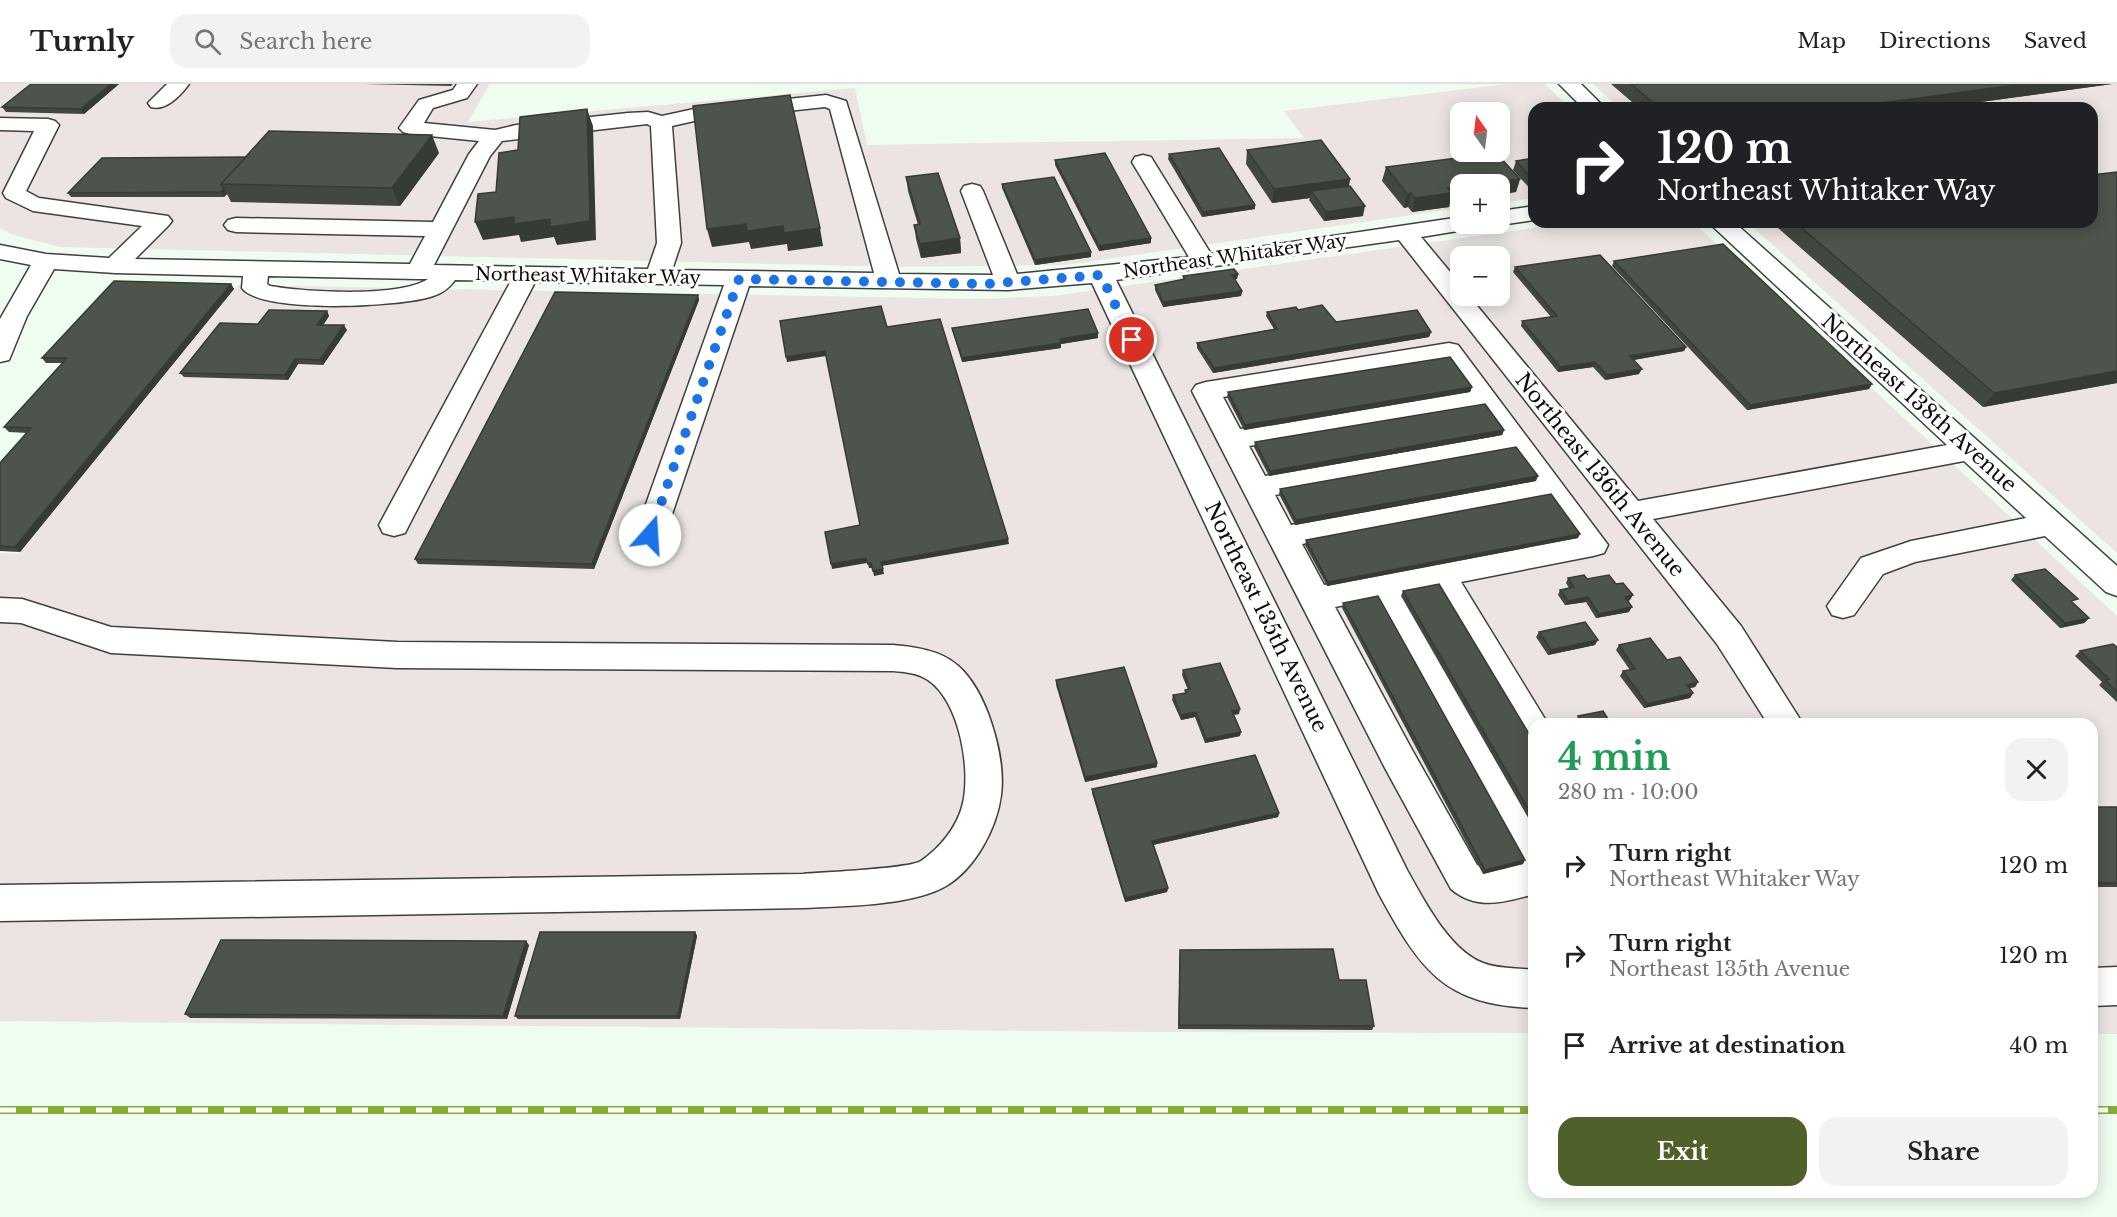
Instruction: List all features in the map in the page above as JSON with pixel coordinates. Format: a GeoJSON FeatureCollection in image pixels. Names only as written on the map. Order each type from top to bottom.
{"type":"FeatureCollection","features":[{"type":"Feature","properties":{"kind":"street"},"geometry":{"type":"LineString","coordinates":[[158,103],[179,84]]}},
{"type":"Feature","properties":{"kind":"street"},"geometry":{"type":"LineString","coordinates":[[467,84],[460,94],[426,104],[410,128],[495,136],[516,131],[628,119],[648,118],[661,122],[694,115],[835,102],[838,105],[889,282]]}},
{"type":"Feature","properties":{"kind":"street"},"geometry":{"type":"LineString","coordinates":[[1569,84],[1588,102]]}},
{"type":"Feature","properties":{"kind":"street"},"geometry":{"type":"LineString","coordinates":[[657,277],[669,243],[661,122]]}},
{"type":"Feature","properties":{"kind":"street"},"geometry":{"type":"LineString","coordinates":[[0,124],[48,125],[14,193],[33,204],[160,221],[115,266]]}},
{"type":"Feature","properties":{"kind":"street"},"geometry":{"type":"LineString","coordinates":[[418,272],[480,154],[495,136]]}},
{"type":"Feature","properties":{"kind":"street"},"geometry":{"type":"LineString","coordinates":[[1143,162],[1203,261]]}},
{"type":"Feature","properties":{"kind":"street"},"geometry":{"type":"LineString","coordinates":[[972,191],[1008,283]]}},
{"type":"Feature","properties":{"kind":"street"},"geometry":{"type":"LineString","coordinates":[[1510,217],[1528,214]]}},
{"type":"Feature","properties":{"kind":"street"},"geometry":{"type":"LineString","coordinates":[[236,225],[440,229]]}},
{"type":"Feature","properties":{"kind":"street","name":"Northeast Whitaker Way"},"geometry":{"type":"LineString","coordinates":[[0,252],[46,261],[115,266],[1008,283],[1101,275],[1450,226]]}},
{"type":"Feature","properties":{"kind":"street","name":"Northeast 138th Avenue"},"geometry":{"type":"LineString","coordinates":[[1727,228],[2117,584]]}},
{"type":"Feature","properties":{"kind":"street","name":"Northeast 136th Avenue"},"geometry":{"type":"LineString","coordinates":[[1405,232],[1729,635],[1782,718]]}},
{"type":"Feature","properties":{"kind":"street"},"geometry":{"type":"LineString","coordinates":[[0,354],[14,316],[46,261]]}},
{"type":"Feature","properties":{"kind":"street"},"geometry":{"type":"LineString","coordinates":[[256,269],[254,288],[260,293],[305,298],[407,295],[439,285],[448,273]]}},
{"type":"Feature","properties":{"kind":"street"},"geometry":{"type":"LineString","coordinates":[[394,525],[527,274]]}},
{"type":"Feature","properties":{"kind":"street","name":"Northeast 135th Avenue"},"geometry":{"type":"LineString","coordinates":[[1101,275],[1393,882],[1420,930],[1439,955],[1471,979],[1528,988]]}},
{"type":"Feature","properties":{"kind":"street"},"geometry":{"type":"LineString","coordinates":[[650,535],[739,279]]}},
{"type":"Feature","properties":{"kind":"street"},"geometry":{"type":"LineString","coordinates":[[1315,598],[1593,545],[1449,351],[1206,390],[1315,598],[1464,877],[1471,885],[1482,888],[1528,878]]}},
{"type":"Feature","properties":{"kind":"street"},"geometry":{"type":"LineString","coordinates":[[1232,440],[1484,398]]}},
{"type":"Feature","properties":{"kind":"street"},"geometry":{"type":"LineString","coordinates":[[1257,488],[1516,442]]}},
{"type":"Feature","properties":{"kind":"street"},"geometry":{"type":"LineString","coordinates":[[1631,513],[1970,450]]}},
{"type":"Feature","properties":{"kind":"street"},"geometry":{"type":"LineString","coordinates":[[1283,537],[1551,488]]}},
{"type":"Feature","properties":{"kind":"street"},"geometry":{"type":"LineString","coordinates":[[1843,606],[1872,567],[1911,552],[2051,524]]}},
{"type":"Feature","properties":{"kind":"street"},"geometry":{"type":"LineString","coordinates":[[1440,574],[1528,721]]}},
{"type":"Feature","properties":{"kind":"street"},"geometry":{"type":"LineString","coordinates":[[1383,585],[1528,845]]}},
{"type":"Feature","properties":{"kind":"street"},"geometry":{"type":"LineString","coordinates":[[0,610],[22,611],[111,640],[397,655],[893,658],[927,662],[947,675],[968,704],[979,747],[983,792],[972,831],[951,859],[923,879],[880,885],[803,891],[0,903]]}},
{"type":"Feature","properties":{"kind":"street"},"geometry":{"type":"LineString","coordinates":[[2098,987],[2117,986]]}},
{"type":"Feature","properties":{"kind":"shaded area"},"geometry":{"type":"Polygon","coordinates":[[[0,84],[490,84],[468,122],[855,88],[867,145],[1304,138],[1284,111],[1507,84],[1545,84],[1564,102],[1528,102],[1528,199],[1510,202],[1510,174],[1450,174],[1450,210],[1066,265],[904,267],[60,247],[11,234],[0,228],[0,84]]]}},
{"type":"Feature","properties":{"kind":"shaded area"},"geometry":{"type":"Polygon","coordinates":[[[1593,84],[2117,84],[2117,553],[1754,228],[2098,228],[2098,102],[1613,102],[1593,84]]]}},
{"type":"Feature","properties":{"kind":"shaded area"},"geometry":{"type":"Polygon","coordinates":[[[1533,228],[1699,228],[2117,616],[2117,1034],[2098,1034],[2098,718],[1528,718],[1528,1033],[1157,1032],[0,1021],[0,553],[18,554],[238,285],[977,299],[1053,296],[1490,234],[1510,234],[1510,231],[1533,228]]]}},
{"type":"Feature","properties":{"kind":"building"},"geometry":{"type":"Polygon","coordinates":[[[31,84],[111,84],[81,109],[2,107],[31,84]]]}},
{"type":"Feature","properties":{"kind":"building"},"geometry":{"type":"Polygon","coordinates":[[[1631,84],[2023,84],[1889,102],[1652,102],[1631,84]]]}},
{"type":"Feature","properties":{"kind":"building"},"geometry":{"type":"Polygon","coordinates":[[[790,95],[820,228],[784,233],[783,226],[747,231],[746,224],[707,229],[693,106],[790,95]]]}},
{"type":"Feature","properties":{"kind":"building"},"geometry":{"type":"Polygon","coordinates":[[[587,109],[590,221],[550,227],[550,219],[514,224],[514,217],[475,222],[478,194],[496,192],[499,153],[518,150],[520,117],[587,109]]]}},
{"type":"Feature","properties":{"kind":"building"},"geometry":{"type":"Polygon","coordinates":[[[269,131],[432,135],[392,188],[221,184],[269,131]]]}},
{"type":"Feature","properties":{"kind":"building"},"geometry":{"type":"Polygon","coordinates":[[[1321,140],[1350,179],[1274,189],[1247,150],[1321,140]]]}},
{"type":"Feature","properties":{"kind":"building"},"geometry":{"type":"Polygon","coordinates":[[[1219,148],[1255,205],[1203,212],[1169,154],[1219,148]]]}},
{"type":"Feature","properties":{"kind":"building"},"geometry":{"type":"Polygon","coordinates":[[[1105,153],[1151,238],[1099,246],[1055,160],[1105,153]]]}},
{"type":"Feature","properties":{"kind":"building"},"geometry":{"type":"Polygon","coordinates":[[[246,157],[221,184],[224,189],[221,192],[68,193],[102,158],[246,157]]]}},
{"type":"Feature","properties":{"kind":"building"},"geometry":{"type":"Polygon","coordinates":[[[1450,159],[1450,162],[1504,162],[1520,179],[1510,180],[1510,174],[1450,174],[1450,188],[1448,188],[1450,193],[1415,198],[1411,193],[1407,194],[1386,167],[1450,159]]]}},
{"type":"Feature","properties":{"kind":"building"},"geometry":{"type":"Polygon","coordinates":[[[1528,159],[1528,174],[1516,161],[1528,159]]]}},
{"type":"Feature","properties":{"kind":"building"},"geometry":{"type":"Polygon","coordinates":[[[2117,172],[2117,371],[1994,393],[1802,228],[2098,228],[2098,174],[2117,172]]]}},
{"type":"Feature","properties":{"kind":"building"},"geometry":{"type":"Polygon","coordinates":[[[938,173],[960,238],[920,244],[914,225],[920,224],[906,177],[938,173]]]}},
{"type":"Feature","properties":{"kind":"building"},"geometry":{"type":"Polygon","coordinates":[[[1054,177],[1091,252],[1035,260],[1002,184],[1054,177]]]}},
{"type":"Feature","properties":{"kind":"building"},"geometry":{"type":"Polygon","coordinates":[[[1350,186],[1365,206],[1326,212],[1311,191],[1350,186]]]}},
{"type":"Feature","properties":{"kind":"building"},"geometry":{"type":"Polygon","coordinates":[[[1723,244],[1872,384],[1750,405],[1614,261],[1723,244]]]}},
{"type":"Feature","properties":{"kind":"building"},"geometry":{"type":"Polygon","coordinates":[[[1600,255],[1686,347],[1630,356],[1642,369],[1607,375],[1595,362],[1560,367],[1522,321],[1557,316],[1515,267],[1600,255]]]}},
{"type":"Feature","properties":{"kind":"building"},"geometry":{"type":"Polygon","coordinates":[[[1234,269],[1238,274],[1232,275],[1242,291],[1163,302],[1155,285],[1185,279],[1183,276],[1234,269]]]}},
{"type":"Feature","properties":{"kind":"building"},"geometry":{"type":"Polygon","coordinates":[[[114,281],[231,284],[15,547],[0,546],[0,463],[31,428],[4,427],[67,358],[42,358],[114,281]]]}},
{"type":"Feature","properties":{"kind":"building"},"geometry":{"type":"Polygon","coordinates":[[[555,292],[698,295],[592,564],[415,559],[555,292]]]}},
{"type":"Feature","properties":{"kind":"building"},"geometry":{"type":"Polygon","coordinates":[[[1322,305],[1336,322],[1417,310],[1431,332],[1214,368],[1197,343],[1277,329],[1267,312],[1296,307],[1298,310],[1322,305]]]}},
{"type":"Feature","properties":{"kind":"building"},"geometry":{"type":"Polygon","coordinates":[[[881,306],[887,327],[940,319],[1008,539],[881,562],[883,569],[873,571],[871,563],[868,564],[866,558],[831,564],[825,532],[860,525],[825,351],[786,357],[780,321],[881,306]]]}},
{"type":"Feature","properties":{"kind":"building"},"geometry":{"type":"Polygon","coordinates":[[[1088,309],[1098,333],[1060,339],[1061,343],[962,358],[952,328],[1088,309]]]}},
{"type":"Feature","properties":{"kind":"building"},"geometry":{"type":"Polygon","coordinates":[[[269,310],[327,311],[317,325],[344,325],[320,360],[295,359],[285,375],[180,373],[220,323],[258,324],[269,310]]]}},
{"type":"Feature","properties":{"kind":"building"},"geometry":{"type":"Polygon","coordinates":[[[1450,357],[1472,387],[1245,425],[1228,392],[1450,357]]]}},
{"type":"Feature","properties":{"kind":"building"},"geometry":{"type":"Polygon","coordinates":[[[1485,404],[1504,430],[1270,471],[1255,442],[1485,404]]]}},
{"type":"Feature","properties":{"kind":"building"},"geometry":{"type":"Polygon","coordinates":[[[1516,447],[1538,476],[1296,520],[1280,489],[1516,447]]]}},
{"type":"Feature","properties":{"kind":"building"},"geometry":{"type":"Polygon","coordinates":[[[1551,494],[1580,534],[1328,582],[1306,540],[1551,494]]]}},
{"type":"Feature","properties":{"kind":"building"},"geometry":{"type":"Polygon","coordinates":[[[2045,569],[2078,599],[2071,601],[2089,618],[2065,623],[2015,575],[2045,569]]]}},
{"type":"Feature","properties":{"kind":"building"},"geometry":{"type":"Polygon","coordinates":[[[1584,575],[1587,579],[1609,575],[1616,584],[1623,583],[1633,595],[1625,597],[1632,607],[1599,614],[1588,597],[1568,601],[1560,590],[1574,587],[1568,578],[1584,575]]]}},
{"type":"Feature","properties":{"kind":"building"},"geometry":{"type":"Polygon","coordinates":[[[1439,584],[1528,732],[1528,809],[1403,591],[1439,584]]]}},
{"type":"Feature","properties":{"kind":"building"},"geometry":{"type":"Polygon","coordinates":[[[1378,596],[1525,860],[1485,870],[1343,603],[1378,596]]]}},
{"type":"Feature","properties":{"kind":"building"},"geometry":{"type":"Polygon","coordinates":[[[1585,622],[1598,640],[1551,650],[1539,632],[1585,622]]]}},
{"type":"Feature","properties":{"kind":"building"},"geometry":{"type":"Polygon","coordinates":[[[1650,638],[1667,660],[1680,657],[1698,682],[1687,685],[1693,693],[1647,704],[1623,671],[1635,669],[1619,645],[1650,638]]]}},
{"type":"Feature","properties":{"kind":"building"},"geometry":{"type":"Polygon","coordinates":[[[2113,644],[2117,647],[2117,692],[2105,680],[2109,679],[2080,651],[2113,644]]]}},
{"type":"Feature","properties":{"kind":"building"},"geometry":{"type":"Polygon","coordinates":[[[1220,663],[1240,709],[1232,711],[1241,732],[1206,739],[1196,712],[1181,715],[1173,695],[1186,693],[1185,690],[1190,689],[1183,670],[1220,663]]]}},
{"type":"Feature","properties":{"kind":"building"},"geometry":{"type":"Polygon","coordinates":[[[1124,667],[1157,763],[1085,777],[1056,680],[1124,667]]]}},
{"type":"Feature","properties":{"kind":"building"},"geometry":{"type":"Polygon","coordinates":[[[1603,711],[1607,718],[1580,718],[1578,716],[1603,711]]]}},
{"type":"Feature","properties":{"kind":"building"},"geometry":{"type":"Polygon","coordinates":[[[1255,755],[1279,813],[1152,841],[1168,888],[1125,898],[1092,789],[1255,755]]]}},
{"type":"Feature","properties":{"kind":"building"},"geometry":{"type":"Polygon","coordinates":[[[2098,807],[2117,807],[2117,883],[2098,883],[2098,807]]]}},
{"type":"Feature","properties":{"kind":"building"},"geometry":{"type":"Polygon","coordinates":[[[540,932],[695,932],[678,1016],[515,1016],[540,932]]]}},
{"type":"Feature","properties":{"kind":"building"},"geometry":{"type":"Polygon","coordinates":[[[221,940],[526,941],[503,1016],[185,1014],[221,940]]]}},
{"type":"Feature","properties":{"kind":"building"},"geometry":{"type":"Polygon","coordinates":[[[1333,949],[1339,980],[1366,980],[1374,1026],[1179,1025],[1180,950],[1333,949]]]}},
{"type":"Feature","properties":{"kind":"railway"},"geometry":{"type":"LineString","coordinates":[[0,1110],[1528,1110]]}},
{"type":"Feature","properties":{"kind":"railway"},"geometry":{"type":"LineString","coordinates":[[2098,1110],[2117,1110]]}},
{"type":"Feature","properties":{"kind":"route"},"geometry":{"type":"LineString","coordinates":[[650,535],[739,279],[986,284],[1101,275],[1132,340]]}}]}
